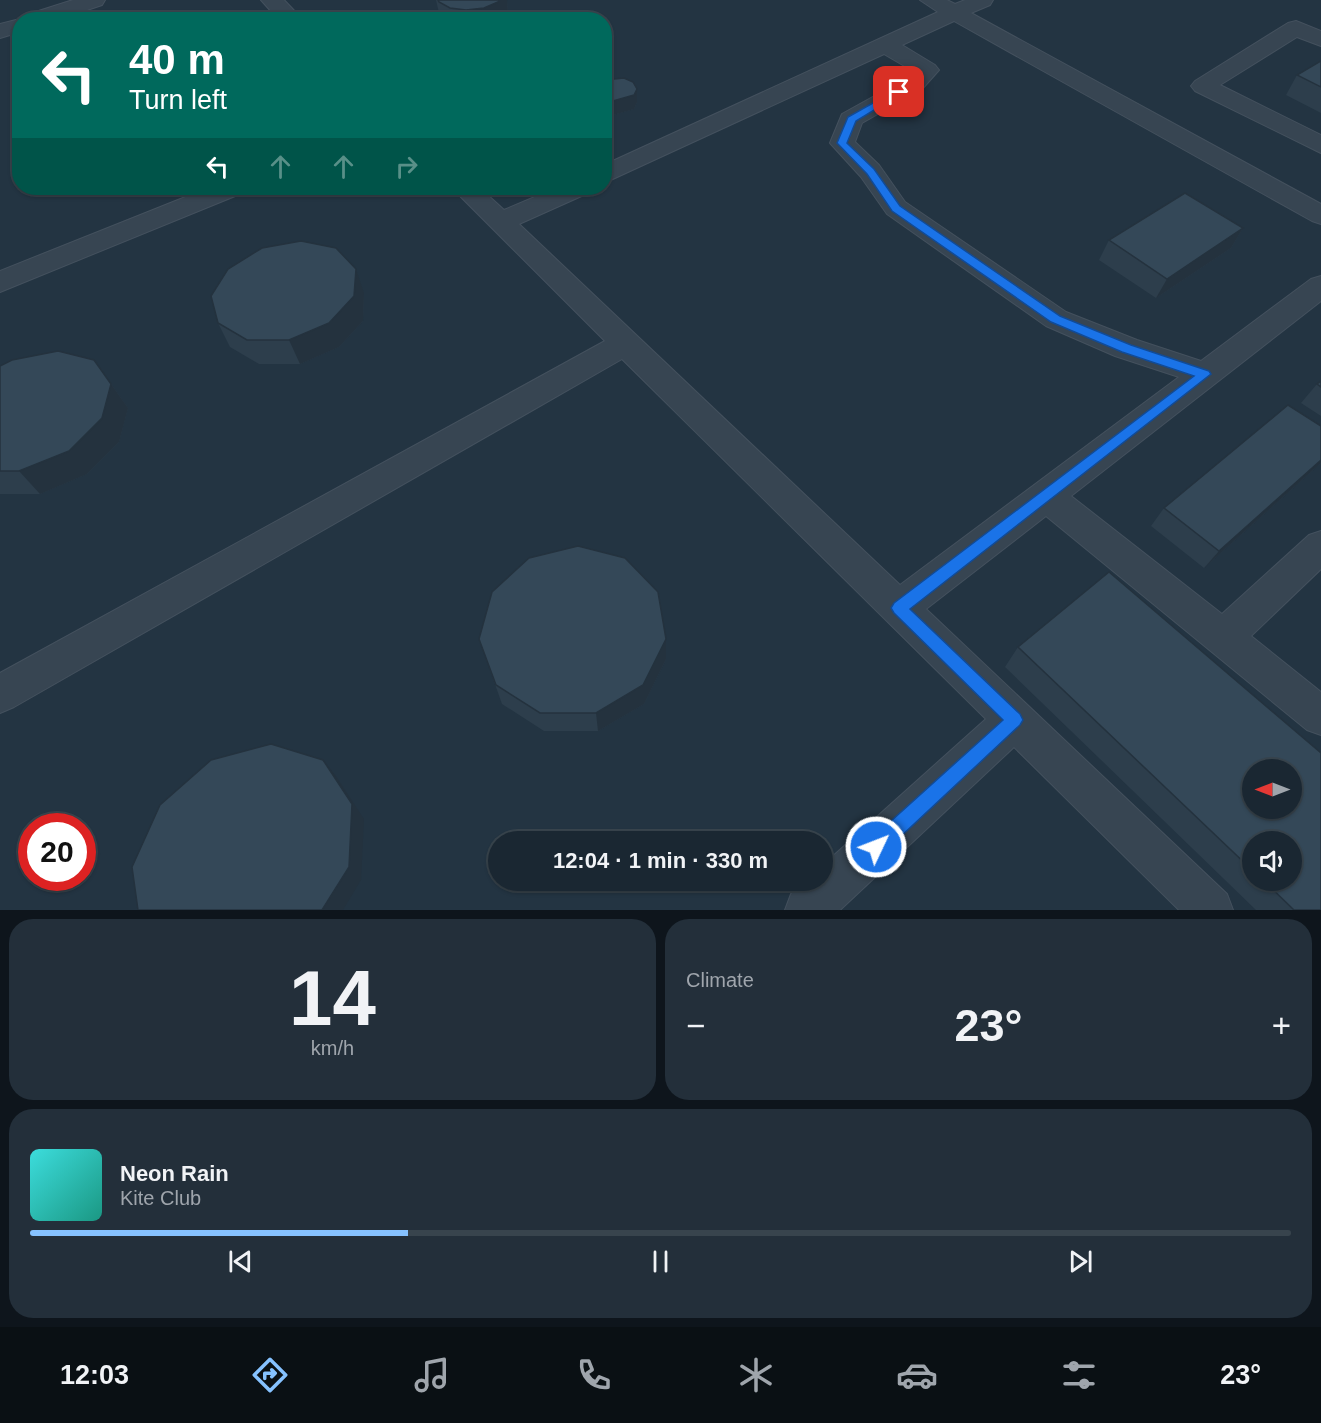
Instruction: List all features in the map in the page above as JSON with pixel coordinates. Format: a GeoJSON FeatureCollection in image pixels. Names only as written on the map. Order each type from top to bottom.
{"type":"FeatureCollection","features":[{"type":"Feature","properties":{"kind":"lane"},"geometry":{"type":"LineString","coordinates":[[58,12],[94,0]]}},
{"type":"Feature","properties":{"kind":"lane"},"geometry":{"type":"LineString","coordinates":[[272,0],[284,12]]}},
{"type":"Feature","properties":{"kind":"lane"},"geometry":{"type":"LineString","coordinates":[[931,0],[1321,215]]}},
{"type":"Feature","properties":{"kind":"lane"},"geometry":{"type":"LineString","coordinates":[[612,171],[982,0]]}},
{"type":"Feature","properties":{"kind":"lane"},"geometry":{"type":"LineString","coordinates":[[1321,39],[1296,28],[1203,86],[1321,145]]}},
{"type":"Feature","properties":{"kind":"lane"},"geometry":{"type":"LineString","coordinates":[[886,45],[927,70],[915,83],[851,119],[842,143],[870,171],[896,208],[1056,319],[1126,348],[1205,374]]}},
{"type":"Feature","properties":{"kind":"lane"},"geometry":{"type":"LineString","coordinates":[[0,282],[214,195]]}},
{"type":"Feature","properties":{"kind":"lane"},"geometry":{"type":"LineString","coordinates":[[472,195],[1211,910]]}},
{"type":"Feature","properties":{"kind":"lane"},"geometry":{"type":"LineString","coordinates":[[501,222],[561,195]]}},
{"type":"Feature","properties":{"kind":"lane"},"geometry":{"type":"LineString","coordinates":[[899,608],[1321,286]]}},
{"type":"Feature","properties":{"kind":"lane"},"geometry":{"type":"LineString","coordinates":[[0,694],[626,343]]}},
{"type":"Feature","properties":{"kind":"lane"},"geometry":{"type":"LineString","coordinates":[[1046,496],[1321,716]]}},
{"type":"Feature","properties":{"kind":"lane"},"geometry":{"type":"LineString","coordinates":[[1224,638],[1321,546]]}},
{"type":"Feature","properties":{"kind":"lane"},"geometry":{"type":"LineString","coordinates":[[807,910],[1014,720]]}},
{"type":"Feature","properties":{"kind":"building"},"geometry":{"type":"Polygon","coordinates":[[[438,0],[500,0],[484,8],[466,10],[450,8],[438,0]]]}},
{"type":"Feature","properties":{"kind":"building"},"geometry":{"type":"Polygon","coordinates":[[[1321,61],[1321,87],[1297,75],[1321,61]]]}},
{"type":"Feature","properties":{"kind":"building"},"geometry":{"type":"Polygon","coordinates":[[[624,78],[633,82],[637,89],[634,95],[612,101],[612,79],[624,78]]]}},
{"type":"Feature","properties":{"kind":"building"},"geometry":{"type":"Polygon","coordinates":[[[1185,193],[1243,228],[1167,279],[1109,240],[1185,193]]]}},
{"type":"Feature","properties":{"kind":"building"},"geometry":{"type":"Polygon","coordinates":[[[301,241],[336,248],[356,269],[354,296],[329,323],[289,340],[247,340],[218,323],[211,296],[228,269],[262,248],[301,241]]]}},
{"type":"Feature","properties":{"kind":"building"},"geometry":{"type":"Polygon","coordinates":[[[58,351],[94,360],[111,384],[102,418],[69,451],[19,471],[0,471],[0,366],[12,360],[58,351]]]}},
{"type":"Feature","properties":{"kind":"building"},"geometry":{"type":"Polygon","coordinates":[[[1288,405],[1321,426],[1321,460],[1219,551],[1164,508],[1288,405]]]}},
{"type":"Feature","properties":{"kind":"building"},"geometry":{"type":"Polygon","coordinates":[[[578,546],[625,558],[658,592],[666,639],[643,685],[596,713],[540,713],[496,685],[479,639],[492,592],[529,558],[578,546]]]}},
{"type":"Feature","properties":{"kind":"building"},"geometry":{"type":"Polygon","coordinates":[[[1109,572],[1321,753],[1321,910],[1294,910],[1274,891],[1302,891],[1302,831],[1242,831],[1242,860],[1018,647],[1109,572]]]}},
{"type":"Feature","properties":{"kind":"building"},"geometry":{"type":"Polygon","coordinates":[[[271,744],[323,760],[352,804],[349,867],[322,910],[138,910],[132,867],[160,805],[211,760],[271,744]]]}},
{"type":"Feature","properties":{"kind":"route"},"geometry":{"type":"LineString","coordinates":[[876,847],[1014,720],[899,608],[1205,374],[1126,348],[1056,319],[896,208],[870,171],[842,143],[851,119],[899,92]]}}]}
